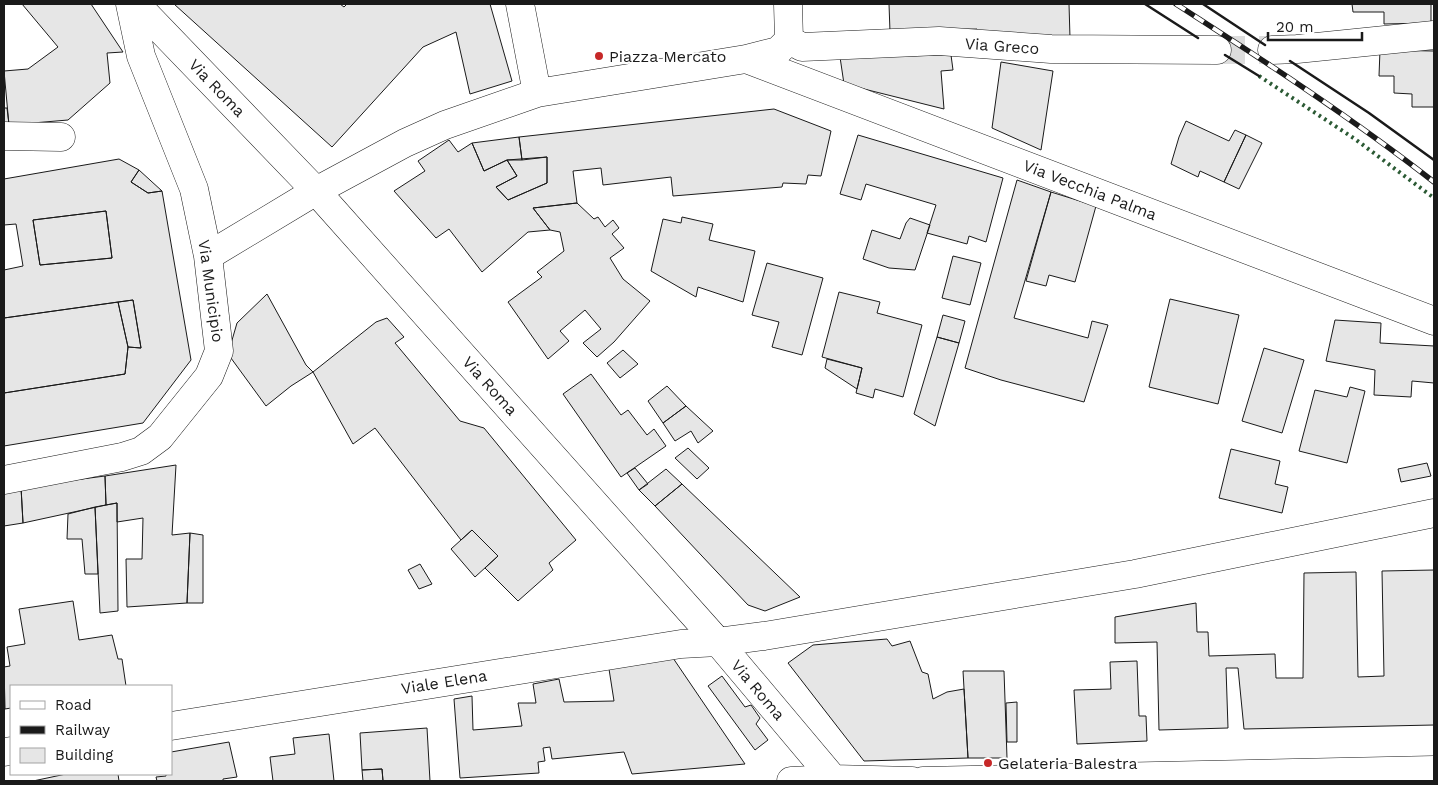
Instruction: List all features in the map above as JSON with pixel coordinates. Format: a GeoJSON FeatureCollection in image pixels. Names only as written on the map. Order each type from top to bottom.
{"type":"FeatureCollection","features":[{"type":"Feature","properties":{"kind":"street","name":"Via Municipio"},"geometry":{"type":"LineString","coordinates":[[4,480],[122,458],[140,451],[160,437],[209,376],[219,351],[208,256],[194,189],[141,56],[130,4]]}},
{"type":"Feature","properties":{"kind":"street","name":"Via Roma"},"geometry":{"type":"LineString","coordinates":[[136,4],[316,191],[718,642],[834,780]]}},
{"type":"Feature","properties":{"kind":"street"},"geometry":{"type":"LineString","coordinates":[[520,4],[537,93]]}},
{"type":"Feature","properties":{"kind":"street"},"geometry":{"type":"LineString","coordinates":[[208,256],[316,191],[405,143],[445,126],[537,93],[746,59],[778,51],[789,40],[788,4]]}},
{"type":"Feature","properties":{"kind":"street"},"geometry":{"type":"LineString","coordinates":[[1272,50],[1434,35]]}},
{"type":"Feature","properties":{"kind":"street","name":"Via Greco"},"geometry":{"type":"LineString","coordinates":[[789,40],[802,47],[939,41],[1051,49],[1217,50]]}},
{"type":"Feature","properties":{"kind":"street","name":"Via Vecchia Palma"},"geometry":{"type":"LineString","coordinates":[[746,59],[1434,322]]}},
{"type":"Feature","properties":{"kind":"street"},"geometry":{"type":"LineString","coordinates":[[4,136],[61,137]]}},
{"type":"Feature","properties":{"kind":"street","name":"Viale Elena"},"geometry":{"type":"LineString","coordinates":[[172,726],[681,644],[718,642],[764,636],[1134,574],[1434,513]]}},
{"type":"Feature","properties":{"kind":"street"},"geometry":{"type":"LineString","coordinates":[[923,781],[1434,770]]}},
{"type":"Feature","properties":{"kind":"street"},"geometry":{"type":"LineString","coordinates":[[791,781],[912,781]]}},
{"type":"Feature","properties":{"kind":"building"},"geometry":{"type":"Polygon","coordinates":[[[22,4],[91,4],[123,52],[107,53],[110,83],[68,120],[9,125],[4,71],[28,69],[58,47],[22,4]]]}},
{"type":"Feature","properties":{"kind":"building"},"geometry":{"type":"Polygon","coordinates":[[[174,4],[340,4],[344,7],[347,4],[490,4],[512,81],[470,94],[456,32],[423,47],[332,147],[174,4]]]}},
{"type":"Feature","properties":{"kind":"building"},"geometry":{"type":"Polygon","coordinates":[[[889,4],[1069,4],[1070,38],[978,41],[977,29],[890,32],[889,4]]]}},
{"type":"Feature","properties":{"kind":"building"},"geometry":{"type":"Polygon","coordinates":[[[1352,4],[1431,4],[1431,23],[1384,24],[1384,12],[1353,12],[1352,4]]]}},
{"type":"Feature","properties":{"kind":"building"},"geometry":{"type":"Polygon","coordinates":[[[1380,50],[1434,51],[1434,107],[1412,107],[1412,94],[1394,93],[1394,76],[1379,76],[1380,50]]]}},
{"type":"Feature","properties":{"kind":"building"},"geometry":{"type":"Polygon","coordinates":[[[951,55],[953,70],[941,71],[944,109],[844,84],[840,57],[951,55]]]}},
{"type":"Feature","properties":{"kind":"building"},"geometry":{"type":"Polygon","coordinates":[[[1001,62],[1053,71],[1041,150],[992,128],[1001,62]]]}},
{"type":"Feature","properties":{"kind":"building"},"geometry":{"type":"Polygon","coordinates":[[[4,108],[7,108],[9,125],[4,125],[4,108]]]}},
{"type":"Feature","properties":{"kind":"building"},"geometry":{"type":"Polygon","coordinates":[[[774,109],[831,131],[821,176],[808,175],[806,184],[783,183],[782,187],[673,196],[671,177],[603,185],[601,168],[573,171],[577,203],[533,208],[550,230],[528,232],[482,272],[449,229],[436,238],[394,191],[425,171],[418,161],[449,140],[458,152],[472,143],[484,171],[507,160],[517,176],[496,187],[508,200],[547,183],[547,157],[522,160],[519,137],[774,109]]]}},
{"type":"Feature","properties":{"kind":"building"},"geometry":{"type":"Polygon","coordinates":[[[1186,121],[1229,141],[1235,130],[1246,135],[1224,182],[1200,171],[1198,177],[1171,164],[1186,121]]]}},
{"type":"Feature","properties":{"kind":"building"},"geometry":{"type":"Polygon","coordinates":[[[858,135],[1003,178],[986,242],[969,236],[967,244],[927,233],[936,205],[866,184],[861,200],[840,194],[858,135]]]}},
{"type":"Feature","properties":{"kind":"building"},"geometry":{"type":"Polygon","coordinates":[[[1246,135],[1262,143],[1239,189],[1224,182],[1246,135]]]}},
{"type":"Feature","properties":{"kind":"building"},"geometry":{"type":"Polygon","coordinates":[[[519,137],[522,160],[507,160],[484,171],[472,143],[519,137]]]}},
{"type":"Feature","properties":{"kind":"building"},"geometry":{"type":"Polygon","coordinates":[[[547,157],[547,183],[508,200],[496,187],[517,176],[507,160],[547,157]]]}},
{"type":"Feature","properties":{"kind":"building"},"geometry":{"type":"Polygon","coordinates":[[[119,159],[139,170],[131,182],[148,193],[162,191],[191,360],[143,423],[4,446],[4,393],[125,374],[128,347],[141,348],[133,300],[4,318],[4,270],[23,266],[16,224],[4,225],[4,179],[119,159]],[[106,211],[33,220],[40,265],[112,258],[106,211]]]}},
{"type":"Feature","properties":{"kind":"building"},"geometry":{"type":"Polygon","coordinates":[[[139,170],[162,191],[148,193],[131,182],[139,170]]]}},
{"type":"Feature","properties":{"kind":"building"},"geometry":{"type":"Polygon","coordinates":[[[1017,180],[1051,192],[1014,318],[1088,338],[1092,321],[1108,325],[1084,402],[1001,380],[965,368],[1017,180]]]}},
{"type":"Feature","properties":{"kind":"building"},"geometry":{"type":"Polygon","coordinates":[[[1051,192],[1096,206],[1075,282],[1049,275],[1046,286],[1026,281],[1051,192]]]}},
{"type":"Feature","properties":{"kind":"building"},"geometry":{"type":"Polygon","coordinates":[[[577,203],[594,219],[598,217],[605,227],[613,220],[619,228],[612,234],[624,248],[610,258],[623,279],[650,301],[614,342],[597,357],[583,343],[601,329],[585,310],[560,331],[569,341],[548,359],[508,302],[542,277],[537,272],[564,251],[560,232],[550,230],[533,208],[577,203]]]}},
{"type":"Feature","properties":{"kind":"building"},"geometry":{"type":"Polygon","coordinates":[[[106,211],[112,258],[40,265],[33,220],[106,211]]]}},
{"type":"Feature","properties":{"kind":"building"},"geometry":{"type":"Polygon","coordinates":[[[682,217],[713,224],[709,240],[755,251],[743,302],[698,287],[696,297],[651,271],[663,219],[681,223],[682,217]]]}},
{"type":"Feature","properties":{"kind":"building"},"geometry":{"type":"Polygon","coordinates":[[[910,218],[930,225],[915,270],[889,268],[863,259],[872,230],[900,239],[910,218]]]}},
{"type":"Feature","properties":{"kind":"building"},"geometry":{"type":"Polygon","coordinates":[[[953,256],[981,263],[970,305],[942,298],[953,256]]]}},
{"type":"Feature","properties":{"kind":"building"},"geometry":{"type":"Polygon","coordinates":[[[767,263],[823,278],[802,355],[772,347],[779,322],[752,315],[767,263]]]}},
{"type":"Feature","properties":{"kind":"building"},"geometry":{"type":"Polygon","coordinates":[[[839,292],[880,302],[877,313],[922,325],[903,397],[875,389],[873,398],[856,393],[862,368],[822,357],[839,292]]]}},
{"type":"Feature","properties":{"kind":"building"},"geometry":{"type":"Polygon","coordinates":[[[267,294],[306,365],[313,372],[291,386],[266,406],[228,354],[237,323],[267,294]]]}},
{"type":"Feature","properties":{"kind":"building"},"geometry":{"type":"Polygon","coordinates":[[[1170,299],[1239,315],[1218,404],[1149,387],[1170,299]]]}},
{"type":"Feature","properties":{"kind":"building"},"geometry":{"type":"Polygon","coordinates":[[[133,300],[141,348],[128,347],[118,302],[133,300]]]}},
{"type":"Feature","properties":{"kind":"building"},"geometry":{"type":"Polygon","coordinates":[[[118,302],[128,347],[125,374],[4,393],[4,318],[118,302]]]}},
{"type":"Feature","properties":{"kind":"building"},"geometry":{"type":"Polygon","coordinates":[[[943,315],[965,321],[959,343],[937,337],[943,315]]]}},
{"type":"Feature","properties":{"kind":"building"},"geometry":{"type":"Polygon","coordinates":[[[387,318],[404,337],[395,343],[460,421],[484,428],[576,540],[549,563],[553,570],[518,601],[485,568],[498,556],[472,530],[461,540],[375,428],[353,444],[313,372],[376,322],[387,318]]]}},
{"type":"Feature","properties":{"kind":"building"},"geometry":{"type":"Polygon","coordinates":[[[1335,320],[1381,323],[1380,343],[1434,346],[1434,383],[1412,381],[1411,397],[1374,395],[1375,370],[1326,361],[1335,320]]]}},
{"type":"Feature","properties":{"kind":"building"},"geometry":{"type":"Polygon","coordinates":[[[937,337],[959,343],[935,426],[914,414],[937,337]]]}},
{"type":"Feature","properties":{"kind":"building"},"geometry":{"type":"Polygon","coordinates":[[[1264,348],[1304,360],[1282,433],[1242,421],[1264,348]]]}},
{"type":"Feature","properties":{"kind":"building"},"geometry":{"type":"Polygon","coordinates":[[[623,350],[638,364],[620,378],[607,363],[623,350]]]}},
{"type":"Feature","properties":{"kind":"building"},"geometry":{"type":"Polygon","coordinates":[[[827,359],[862,368],[857,389],[825,368],[827,359]]]}},
{"type":"Feature","properties":{"kind":"building"},"geometry":{"type":"Polygon","coordinates":[[[591,374],[621,415],[628,410],[647,435],[654,429],[666,446],[621,477],[563,394],[591,374]]]}},
{"type":"Feature","properties":{"kind":"building"},"geometry":{"type":"Polygon","coordinates":[[[667,386],[686,406],[663,423],[648,401],[667,386]]]}},
{"type":"Feature","properties":{"kind":"building"},"geometry":{"type":"Polygon","coordinates":[[[1350,387],[1365,391],[1347,463],[1299,451],[1315,390],[1347,397],[1350,387]]]}},
{"type":"Feature","properties":{"kind":"building"},"geometry":{"type":"Polygon","coordinates":[[[686,406],[713,431],[698,443],[691,431],[675,441],[663,423],[686,406]]]}},
{"type":"Feature","properties":{"kind":"building"},"geometry":{"type":"Polygon","coordinates":[[[688,448],[709,468],[697,479],[675,458],[688,448]]]}},
{"type":"Feature","properties":{"kind":"building"},"geometry":{"type":"Polygon","coordinates":[[[1231,449],[1280,461],[1275,484],[1288,487],[1282,513],[1219,498],[1231,449]]]}},
{"type":"Feature","properties":{"kind":"building"},"geometry":{"type":"Polygon","coordinates":[[[1427,463],[1431,476],[1401,482],[1398,469],[1427,463]]]}},
{"type":"Feature","properties":{"kind":"building"},"geometry":{"type":"Polygon","coordinates":[[[176,465],[172,535],[190,533],[187,603],[127,607],[126,559],[142,559],[143,518],[117,522],[117,503],[106,505],[105,476],[176,465]]]}},
{"type":"Feature","properties":{"kind":"building"},"geometry":{"type":"Polygon","coordinates":[[[635,468],[648,484],[639,490],[627,473],[635,468]]]}},
{"type":"Feature","properties":{"kind":"building"},"geometry":{"type":"Polygon","coordinates":[[[666,469],[682,484],[655,506],[639,490],[666,469]]]}},
{"type":"Feature","properties":{"kind":"building"},"geometry":{"type":"Polygon","coordinates":[[[105,476],[106,505],[23,523],[21,487],[105,476]]]}},
{"type":"Feature","properties":{"kind":"building"},"geometry":{"type":"Polygon","coordinates":[[[682,484],[800,597],[765,611],[748,605],[655,506],[682,484]]]}},
{"type":"Feature","properties":{"kind":"building"},"geometry":{"type":"Polygon","coordinates":[[[21,487],[23,523],[4,526],[4,489],[21,487]]]}},
{"type":"Feature","properties":{"kind":"building"},"geometry":{"type":"Polygon","coordinates":[[[117,503],[118,611],[100,613],[95,507],[117,503]]]}},
{"type":"Feature","properties":{"kind":"building"},"geometry":{"type":"Polygon","coordinates":[[[95,507],[98,574],[85,574],[82,539],[67,539],[68,514],[95,507]]]}},
{"type":"Feature","properties":{"kind":"building"},"geometry":{"type":"Polygon","coordinates":[[[472,530],[498,556],[475,577],[451,549],[472,530]]]}},
{"type":"Feature","properties":{"kind":"building"},"geometry":{"type":"Polygon","coordinates":[[[190,533],[203,535],[203,603],[187,603],[190,533]]]}},
{"type":"Feature","properties":{"kind":"building"},"geometry":{"type":"Polygon","coordinates":[[[420,564],[432,584],[419,589],[408,570],[420,564]]]}},
{"type":"Feature","properties":{"kind":"building"},"geometry":{"type":"Polygon","coordinates":[[[1434,570],[1434,725],[1244,729],[1238,668],[1226,668],[1228,728],[1159,730],[1157,642],[1115,643],[1115,617],[1196,603],[1197,632],[1208,632],[1209,656],[1275,654],[1276,678],[1303,678],[1304,573],[1356,572],[1358,677],[1384,676],[1382,571],[1434,570]]]}},
{"type":"Feature","properties":{"kind":"building"},"geometry":{"type":"Polygon","coordinates":[[[73,601],[79,640],[112,635],[118,659],[122,659],[126,685],[10,685],[10,708],[5,709],[4,667],[10,666],[7,647],[25,644],[19,609],[73,601]]]}},
{"type":"Feature","properties":{"kind":"building"},"geometry":{"type":"Polygon","coordinates":[[[887,639],[892,646],[910,641],[922,672],[928,674],[933,699],[947,692],[964,689],[968,758],[864,761],[788,663],[813,645],[887,639]]]}},
{"type":"Feature","properties":{"kind":"building"},"geometry":{"type":"Polygon","coordinates":[[[673,658],[745,764],[632,774],[624,752],[552,759],[550,747],[543,748],[545,761],[538,762],[539,773],[460,778],[454,699],[472,696],[473,730],[522,726],[518,703],[536,703],[533,684],[559,679],[564,702],[614,701],[609,669],[673,658]]]}},
{"type":"Feature","properties":{"kind":"building"},"geometry":{"type":"Polygon","coordinates":[[[1137,661],[1139,716],[1146,716],[1147,741],[1077,744],[1074,690],[1111,689],[1110,662],[1137,661]]]}},
{"type":"Feature","properties":{"kind":"building"},"geometry":{"type":"Polygon","coordinates":[[[963,671],[1004,671],[1007,758],[968,758],[963,671]]]}},
{"type":"Feature","properties":{"kind":"building"},"geometry":{"type":"Polygon","coordinates":[[[722,676],[745,707],[751,705],[760,718],[756,724],[768,740],[755,750],[708,686],[722,676]]]}},
{"type":"Feature","properties":{"kind":"building"},"geometry":{"type":"Polygon","coordinates":[[[1017,702],[1017,742],[1007,742],[1006,703],[1017,702]]]}},
{"type":"Feature","properties":{"kind":"building"},"geometry":{"type":"Polygon","coordinates":[[[427,728],[430,781],[383,781],[382,769],[362,770],[360,733],[427,728]]]}},
{"type":"Feature","properties":{"kind":"building"},"geometry":{"type":"Polygon","coordinates":[[[329,734],[334,781],[273,781],[270,757],[295,754],[293,738],[329,734]]]}},
{"type":"Feature","properties":{"kind":"building"},"geometry":{"type":"Polygon","coordinates":[[[229,742],[237,777],[223,779],[223,781],[157,781],[156,777],[172,775],[172,752],[229,742]]]}},
{"type":"Feature","properties":{"kind":"building"},"geometry":{"type":"Polygon","coordinates":[[[382,769],[383,781],[363,781],[362,770],[382,769]]]}},
{"type":"Feature","properties":{"kind":"building"},"geometry":{"type":"Polygon","coordinates":[[[61,775],[118,775],[119,781],[33,781],[61,775]]]}},
{"type":"Feature","properties":{"kind":"tunnel"},"geometry":{"type":"LineString","coordinates":[[1217,50],[1272,50]]}},
{"type":"Feature","properties":{"kind":"railway"},"geometry":{"type":"LineString","coordinates":[[1176,4],[1339,112],[1434,182]]}},
{"type":"Feature","properties":{"kind":"hedge"},"geometry":{"type":"LineString","coordinates":[[1259,76],[1355,139],[1434,198]]}},
{"type":"Feature","properties":{"kind":"wall"},"geometry":{"type":"LineString","coordinates":[[1145,4],[1198,38]]}},
{"type":"Feature","properties":{"kind":"wall"},"geometry":{"type":"LineString","coordinates":[[1203,4],[1265,45]]}},
{"type":"Feature","properties":{"kind":"wall"},"geometry":{"type":"LineString","coordinates":[[1225,55],[1259,76]]}},
{"type":"Feature","properties":{"kind":"wall"},"geometry":{"type":"LineString","coordinates":[[1290,61],[1369,113],[1434,160]]}},
{"type":"Feature","properties":{"kind":"place","name":"Piazza Mercato"},"geometry":{"type":"Point","coordinates":[599,56]}},
{"type":"Feature","properties":{"kind":"place","name":"Gelateria Balestra"},"geometry":{"type":"Point","coordinates":[988,763]}}]}
